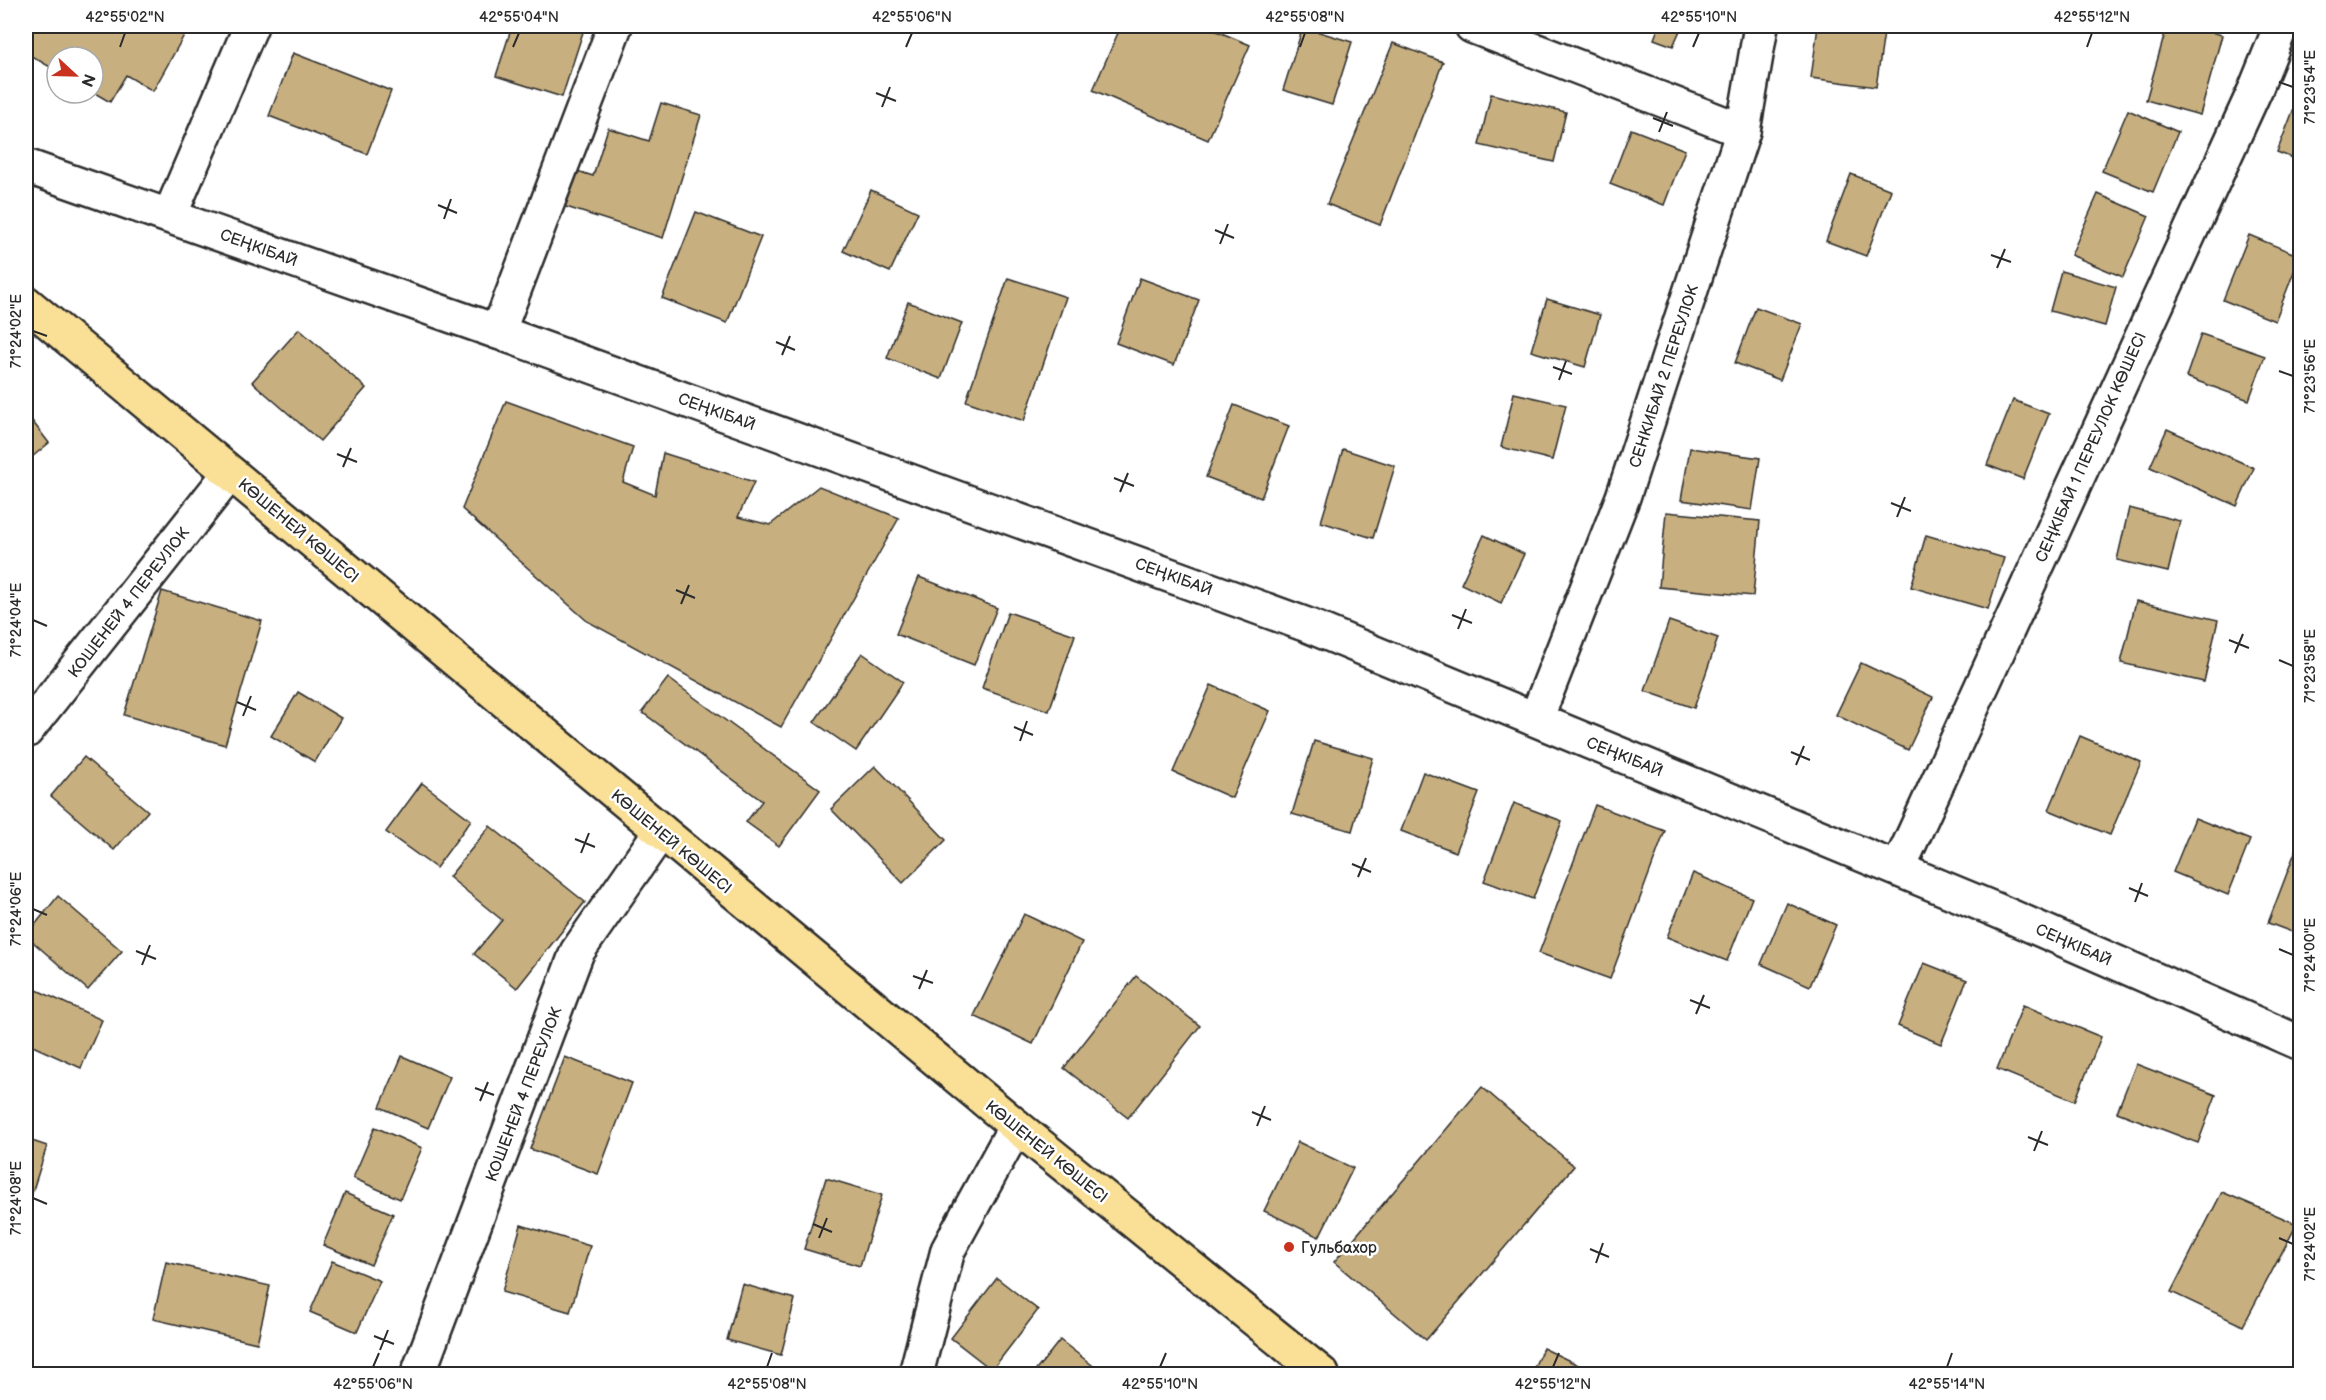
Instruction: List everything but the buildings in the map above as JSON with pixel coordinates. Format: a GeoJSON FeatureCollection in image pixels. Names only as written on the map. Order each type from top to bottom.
{"type":"FeatureCollection","features":[{"type":"Feature","properties":{"kind":"main road","name":"КӨШЕНЕЙ КӨШЕСІ"},"geometry":{"type":"LineString","coordinates":[[26,303],[1016,1126],[1322,1374]]}},
{"type":"Feature","properties":{"kind":"street"},"geometry":{"type":"LineString","coordinates":[[170,215],[251,26]]}},
{"type":"Feature","properties":{"kind":"street"},"geometry":{"type":"LineString","coordinates":[[498,332],[615,26]]}},
{"type":"Feature","properties":{"kind":"street"},"geometry":{"type":"LineString","coordinates":[[1472,26],[1743,131]]}},
{"type":"Feature","properties":{"kind":"street","name":"СЕНКИБАЙ 2 ПЕРЕУЛОК"},"geometry":{"type":"LineString","coordinates":[[1536,719],[1623,497],[1743,131],[1761,26]]}},
{"type":"Feature","properties":{"kind":"street","name":"СЕҢКІБАЙ 1 ПЕРЕУЛОК КӨШЕСІ"},"geometry":{"type":"LineString","coordinates":[[1898,869],[2250,100],[2281,26]]}},
{"type":"Feature","properties":{"kind":"street","name":"СЕҢКІБАЙ"},"geometry":{"type":"LineString","coordinates":[[26,166],[498,332],[1307,625],[1898,869],[2301,1043]]}},
{"type":"Feature","properties":{"kind":"street","name":"КОШЕНЕЙ 4 ПЕРЕУЛОК"},"geometry":{"type":"LineString","coordinates":[[26,729],[230,473]]}},
{"type":"Feature","properties":{"kind":"street","name":"КОШЕНЕЙ 4 ПЕРЕУЛОК"},"geometry":{"type":"LineString","coordinates":[[418,1374],[577,952],[661,831]]}},
{"type":"Feature","properties":{"kind":"street"},"geometry":{"type":"LineString","coordinates":[[916,1374],[948,1250],[1016,1126]]}},
{"type":"Feature","properties":{"kind":"place","name":"Гульбахор"},"geometry":{"type":"Point","coordinates":[1289,1247]}}]}
